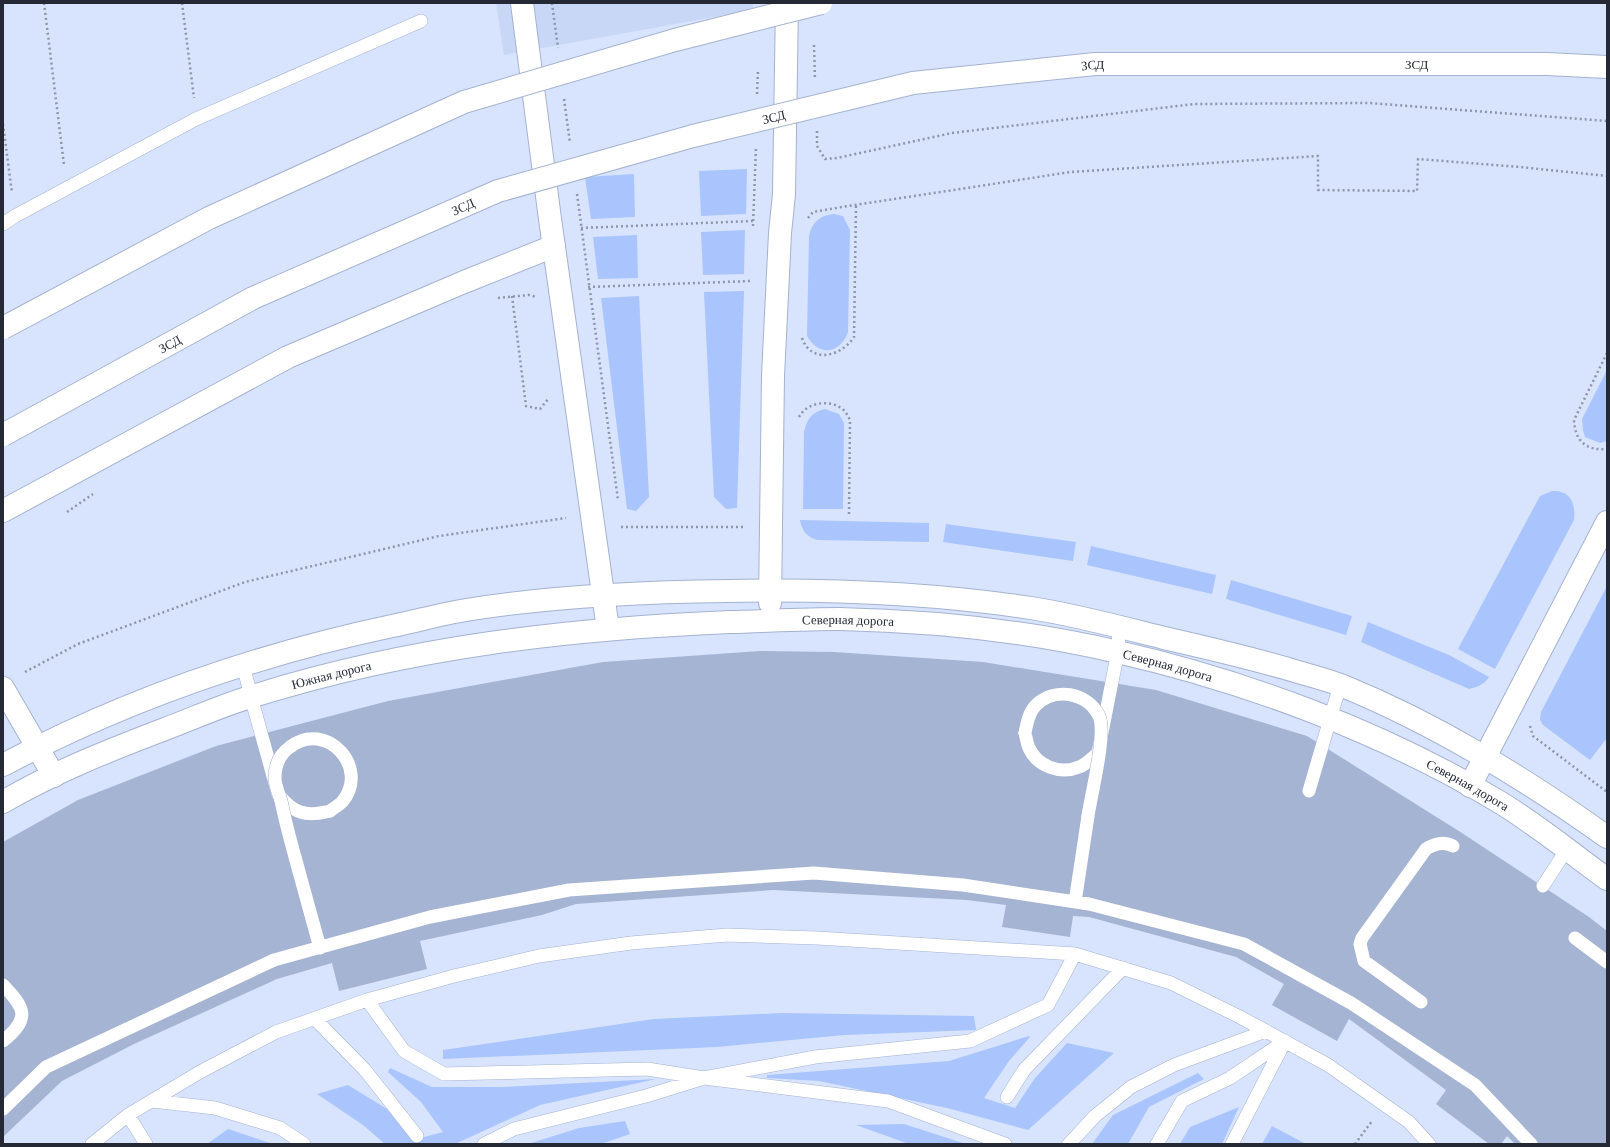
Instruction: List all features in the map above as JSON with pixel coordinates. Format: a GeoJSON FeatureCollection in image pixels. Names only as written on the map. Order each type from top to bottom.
{"type":"FeatureCollection","features":[{"type":"Feature","properties":{"kind":"main road"},"geometry":{"type":"LineString","coordinates":[[522,3],[602,596],[608,629]]}},
{"type":"Feature","properties":{"kind":"main road"},"geometry":{"type":"LineString","coordinates":[[771,621],[769,590],[773,376],[780,233],[784,194],[787,3]]}},
{"type":"Feature","properties":{"kind":"main road"},"geometry":{"type":"LineString","coordinates":[[3,328],[209,218],[464,102],[676,40],[821,3]]}},
{"type":"Feature","properties":{"kind":"main road","name":"ЗСД"},"geometry":{"type":"LineString","coordinates":[[3,435],[253,298],[498,191],[693,136],[913,83],[1095,64],[1531,64],[1607,67]]}},
{"type":"Feature","properties":{"kind":"main road"},"geometry":{"type":"LineString","coordinates":[[3,511],[288,357],[464,282],[554,246]]}},
{"type":"Feature","properties":{"kind":"main road"},"geometry":{"type":"LineString","coordinates":[[1470,786],[1607,522]]}},
{"type":"Feature","properties":{"kind":"main road","name":"Северная дорога"},"geometry":{"type":"LineString","coordinates":[[602,596],[678,592],[843,590],[946,598],[1034,609],[1119,627],[1250,658],[1340,685],[1411,717],[1486,756],[1546,794],[1607,837]]}},
{"type":"Feature","properties":{"kind":"main road"},"geometry":{"type":"LineString","coordinates":[[3,765],[37,747],[135,703],[243,664],[339,638],[466,610],[602,596]]}},
{"type":"Feature","properties":{"kind":"main road","name":"Северная дорога"},"geometry":{"type":"LineString","coordinates":[[679,624],[840,619],[945,625],[1035,636],[1118,651],[1236,684],[1330,718],[1470,786],[1500,803],[1567,849],[1607,879]]}},
{"type":"Feature","properties":{"kind":"main road","name":"Южная дорога"},"geometry":{"type":"LineString","coordinates":[[3,802],[54,776],[111,750],[251,697],[350,669],[443,650],[540,635],[679,624]]}},
{"type":"Feature","properties":{"kind":"main road"},"geometry":{"type":"LineString","coordinates":[[3,688],[54,776]]}},
{"type":"Feature","properties":{"kind":"lane"},"geometry":{"type":"LineString","coordinates":[[3,224],[14,216],[196,119],[421,21]]}},
{"type":"Feature","properties":{"kind":"lane"},"geometry":{"type":"LineString","coordinates":[[1075,902],[1088,816],[1102,731],[1099,716],[1090,704],[1078,696],[1063,693],[1048,697],[1036,705],[1028,718],[1025,733],[1028,748],[1037,760],[1050,768],[1065,770],[1079,767],[1098,752],[1118,651],[1119,627]]}},
{"type":"Feature","properties":{"kind":"lane"},"geometry":{"type":"LineString","coordinates":[[243,664],[278,794],[288,806],[301,813],[316,815],[330,811],[342,802],[350,789],[351,774],[347,760],[338,748],[325,740],[310,738],[296,742],[284,751],[276,764],[275,779],[295,857],[320,948]]}},
{"type":"Feature","properties":{"kind":"lane"},"geometry":{"type":"LineString","coordinates":[[1310,791],[1340,685]]}},
{"type":"Feature","properties":{"kind":"lane"},"geometry":{"type":"LineString","coordinates":[[1422,1002],[1364,960],[1360,944],[1362,938],[1426,849],[1438,844],[1452,846]]}},
{"type":"Feature","properties":{"kind":"lane"},"geometry":{"type":"LineString","coordinates":[[1543,886],[1567,849]]}},
{"type":"Feature","properties":{"kind":"lane"},"geometry":{"type":"LineString","coordinates":[[3,1109],[46,1067],[274,960],[430,917],[570,890],[814,872],[963,885],[1075,902],[1244,944],[1350,1003],[1475,1085],[1531,1144]]}},
{"type":"Feature","properties":{"kind":"lane"},"geometry":{"type":"LineString","coordinates":[[92,1144],[128,1115],[200,1072],[276,1032],[368,1000],[454,976],[539,956],[631,943],[727,935],[817,938],[1075,954],[1123,968],[1171,983],[1266,1031],[1328,1065],[1409,1122],[1429,1144]]}},
{"type":"Feature","properties":{"kind":"lane"},"geometry":{"type":"LineString","coordinates":[[1575,938],[1607,962]]}},
{"type":"Feature","properties":{"kind":"lane"},"geometry":{"type":"LineString","coordinates":[[484,1144],[514,1129],[646,1096],[704,1078],[815,1057],[970,1041],[1048,1005],[1075,954]]}},
{"type":"Feature","properties":{"kind":"lane"},"geometry":{"type":"LineString","coordinates":[[1007,1096],[1024,1070],[1123,968]]}},
{"type":"Feature","properties":{"kind":"lane"},"geometry":{"type":"LineString","coordinates":[[3,985],[18,1001],[21,1007],[20,1024],[8,1037]]}},
{"type":"Feature","properties":{"kind":"lane"},"geometry":{"type":"LineString","coordinates":[[368,1000],[404,1052],[444,1074],[647,1069],[791,1090],[888,1100],[1005,1144]]}},
{"type":"Feature","properties":{"kind":"lane"},"geometry":{"type":"LineString","coordinates":[[315,1018],[365,1070],[417,1136]]}},
{"type":"Feature","properties":{"kind":"lane"},"geometry":{"type":"LineString","coordinates":[[1069,1144],[1095,1116],[1131,1087],[1174,1065],[1266,1031]]}},
{"type":"Feature","properties":{"kind":"lane"},"geometry":{"type":"LineString","coordinates":[[1157,1144],[1182,1101],[1230,1078],[1285,1041]]}},
{"type":"Feature","properties":{"kind":"lane"},"geometry":{"type":"LineString","coordinates":[[1232,1144],[1285,1041]]}},
{"type":"Feature","properties":{"kind":"lane"},"geometry":{"type":"LineString","coordinates":[[152,1101],[215,1108],[280,1128],[304,1144]]}},
{"type":"Feature","properties":{"kind":"lane"},"geometry":{"type":"LineString","coordinates":[[128,1115],[146,1144]]}},
{"type":"Feature","properties":{"kind":"path"},"geometry":{"type":"LineString","coordinates":[[44,3],[67,188]]}},
{"type":"Feature","properties":{"kind":"path"},"geometry":{"type":"LineString","coordinates":[[182,3],[196,119]]}},
{"type":"Feature","properties":{"kind":"path"},"geometry":{"type":"LineString","coordinates":[[552,3],[558,50]]}},
{"type":"Feature","properties":{"kind":"path"},"geometry":{"type":"LineString","coordinates":[[814,43],[815,82]]}},
{"type":"Feature","properties":{"kind":"path"},"geometry":{"type":"LineString","coordinates":[[564,96],[571,150]]}},
{"type":"Feature","properties":{"kind":"path"},"geometry":{"type":"LineString","coordinates":[[817,130],[817,146],[825,158],[838,158],[952,133],[1194,104],[1369,103],[1607,121]]}},
{"type":"Feature","properties":{"kind":"path"},"geometry":{"type":"LineString","coordinates":[[3,124],[14,216]]}},
{"type":"Feature","properties":{"kind":"path"},"geometry":{"type":"LineString","coordinates":[[806,220],[813,212],[1071,172],[1318,156],[1318,190],[1417,191],[1418,159],[1520,166],[1607,176]]}},
{"type":"Feature","properties":{"kind":"path"},"geometry":{"type":"LineString","coordinates":[[576,189],[618,504]]}},
{"type":"Feature","properties":{"kind":"path"},"geometry":{"type":"LineString","coordinates":[[800,332],[805,346],[818,355],[835,354],[848,346],[854,337],[856,205]]}},
{"type":"Feature","properties":{"kind":"path"},"geometry":{"type":"LineString","coordinates":[[581,228],[753,222]]}},
{"type":"Feature","properties":{"kind":"path"},"geometry":{"type":"LineString","coordinates":[[588,287],[751,281]]}},
{"type":"Feature","properties":{"kind":"path"},"geometry":{"type":"LineString","coordinates":[[491,300],[498,297],[529,295],[538,298]]}},
{"type":"Feature","properties":{"kind":"path"},"geometry":{"type":"LineString","coordinates":[[512,296],[526,406],[540,409],[550,396]]}},
{"type":"Feature","properties":{"kind":"path"},"geometry":{"type":"LineString","coordinates":[[1607,353],[1574,420],[1574,430],[1581,444],[1592,448],[1607,449]]}},
{"type":"Feature","properties":{"kind":"path"},"geometry":{"type":"LineString","coordinates":[[797,421],[807,408],[830,402],[842,408],[850,420],[849,514]]}},
{"type":"Feature","properties":{"kind":"path"},"geometry":{"type":"LineString","coordinates":[[67,512],[98,490]]}},
{"type":"Feature","properties":{"kind":"path"},"geometry":{"type":"LineString","coordinates":[[25,672],[78,644],[245,582],[439,536],[569,518]]}},
{"type":"Feature","properties":{"kind":"path"},"geometry":{"type":"LineString","coordinates":[[621,523],[621,528],[743,527]]}},
{"type":"Feature","properties":{"kind":"path"},"geometry":{"type":"LineString","coordinates":[[1530,723],[1533,736],[1607,792]]}},
{"type":"Feature","properties":{"kind":"path"},"geometry":{"type":"LineString","coordinates":[[1356,1144],[1384,1104]]}},
{"type":"Feature","properties":{"kind":"shaded area"},"geometry":{"type":"Polygon","coordinates":[[[496,3],[753,3],[753,10],[504,55],[496,3]]]}},
{"type":"Feature","properties":{"kind":"shaded area"},"geometry":{"type":"Polygon","coordinates":[[[747,169],[746,214],[701,216],[699,171],[747,169]]]}},
{"type":"Feature","properties":{"kind":"shaded area"},"geometry":{"type":"Polygon","coordinates":[[[634,174],[635,217],[591,219],[585,177],[634,174]]]}},
{"type":"Feature","properties":{"kind":"shaded area"},"geometry":{"type":"Polygon","coordinates":[[[834,214],[843,216],[850,230],[848,332],[840,345],[829,350],[823,350],[812,343],[807,336],[809,236],[812,227],[817,220],[834,214]]]}},
{"type":"Feature","properties":{"kind":"shaded area"},"geometry":{"type":"Polygon","coordinates":[[[745,230],[744,274],[703,275],[701,232],[745,230]]]}},
{"type":"Feature","properties":{"kind":"shaded area"},"geometry":{"type":"Polygon","coordinates":[[[637,235],[638,278],[598,279],[593,237],[637,235]]]}},
{"type":"Feature","properties":{"kind":"shaded area"},"geometry":{"type":"Polygon","coordinates":[[[744,291],[737,508],[726,509],[714,497],[704,292],[744,291]]]}},
{"type":"Feature","properties":{"kind":"shaded area"},"geometry":{"type":"Polygon","coordinates":[[[639,296],[649,497],[636,511],[627,509],[601,298],[639,296]]]}},
{"type":"Feature","properties":{"kind":"shaded area"},"geometry":{"type":"Polygon","coordinates":[[[1607,370],[1607,441],[1600,443],[1585,437],[1582,419],[1607,370]]]}},
{"type":"Feature","properties":{"kind":"shaded area"},"geometry":{"type":"Polygon","coordinates":[[[825,409],[839,414],[844,423],[843,509],[803,509],[804,432],[807,423],[813,414],[825,409]]]}},
{"type":"Feature","properties":{"kind":"shaded area"},"geometry":{"type":"Polygon","coordinates":[[[1552,491],[1558,491],[1567,495],[1573,503],[1574,520],[1495,669],[1458,649],[1540,496],[1552,491]]]}},
{"type":"Feature","properties":{"kind":"shaded area"},"geometry":{"type":"Polygon","coordinates":[[[800,520],[929,523],[929,542],[817,540],[805,533],[800,520]]]}},
{"type":"Feature","properties":{"kind":"shaded area"},"geometry":{"type":"Polygon","coordinates":[[[946,524],[1076,542],[1073,561],[943,542],[946,524]]]}},
{"type":"Feature","properties":{"kind":"shaded area"},"geometry":{"type":"Polygon","coordinates":[[[1091,546],[1216,575],[1212,594],[1087,565],[1091,546]]]}},
{"type":"Feature","properties":{"kind":"shaded area"},"geometry":{"type":"Polygon","coordinates":[[[1231,580],[1352,616],[1346,635],[1226,599],[1231,580]]]}},
{"type":"Feature","properties":{"kind":"shaded area"},"geometry":{"type":"Polygon","coordinates":[[[1607,586],[1607,738],[1590,760],[1543,725],[1540,720],[1541,712],[1607,586]]]}},
{"type":"Feature","properties":{"kind":"shaded area"},"geometry":{"type":"Polygon","coordinates":[[[1368,622],[1449,655],[1489,677],[1483,684],[1469,689],[1361,642],[1368,622]]]}},
{"type":"Feature","properties":{"kind":"shaded area"},"geometry":{"type":"Polygon","coordinates":[[[781,1013],[974,1016],[976,1030],[845,1035],[717,1047],[443,1059],[443,1050],[654,1019],[781,1013]]]}},
{"type":"Feature","properties":{"kind":"shaded area"},"geometry":{"type":"Polygon","coordinates":[[[1029,1036],[1030,1037],[1009,1061],[984,1098],[1015,1108],[1035,1078],[1067,1043],[1114,1053],[1028,1130],[947,1108],[819,1081],[767,1078],[767,1075],[949,1061],[1029,1036]]]}},
{"type":"Feature","properties":{"kind":"shaded area"},"geometry":{"type":"Polygon","coordinates":[[[390,1068],[432,1087],[501,1087],[656,1079],[540,1105],[455,1144],[385,1144],[363,1125],[317,1094],[348,1085],[387,1109],[413,1140],[443,1132],[421,1102],[388,1072],[390,1068]]]}},
{"type":"Feature","properties":{"kind":"shaded area"},"geometry":{"type":"Polygon","coordinates":[[[1198,1073],[1204,1079],[1149,1107],[1128,1144],[1092,1144],[1113,1115],[1198,1073]]]}},
{"type":"Feature","properties":{"kind":"shaded area"},"geometry":{"type":"Polygon","coordinates":[[[1239,1107],[1222,1144],[1180,1144],[1190,1127],[1239,1107]]]}},
{"type":"Feature","properties":{"kind":"shaded area"},"geometry":{"type":"Polygon","coordinates":[[[625,1121],[630,1134],[601,1144],[528,1144],[579,1128],[625,1121]]]}},
{"type":"Feature","properties":{"kind":"shaded area"},"geometry":{"type":"Polygon","coordinates":[[[904,1124],[966,1144],[909,1144],[856,1125],[904,1124]]]}},
{"type":"Feature","properties":{"kind":"shaded area"},"geometry":{"type":"Polygon","coordinates":[[[1272,1126],[1306,1144],[1262,1144],[1272,1126]]]}},
{"type":"Feature","properties":{"kind":"shaded area"},"geometry":{"type":"Polygon","coordinates":[[[228,1129],[273,1144],[207,1144],[228,1129]]]}},
{"type":"Feature","properties":{"kind":"building"},"geometry":{"type":"Polygon","coordinates":[[[760,651],[834,652],[983,662],[1156,690],[1307,736],[1462,833],[1589,917],[1607,931],[1607,1144],[1515,1144],[1507,1136],[1501,1144],[1489,1144],[1436,1104],[1446,1090],[1349,1019],[1337,1041],[1272,1005],[1284,984],[1236,957],[1089,917],[1073,916],[1070,937],[1002,927],[1006,905],[967,900],[773,890],[576,904],[542,915],[420,941],[427,969],[339,991],[332,963],[277,979],[134,1044],[62,1081],[3,1137],[3,842],[78,800],[216,746],[388,701],[603,662],[760,651]]]}}]}
